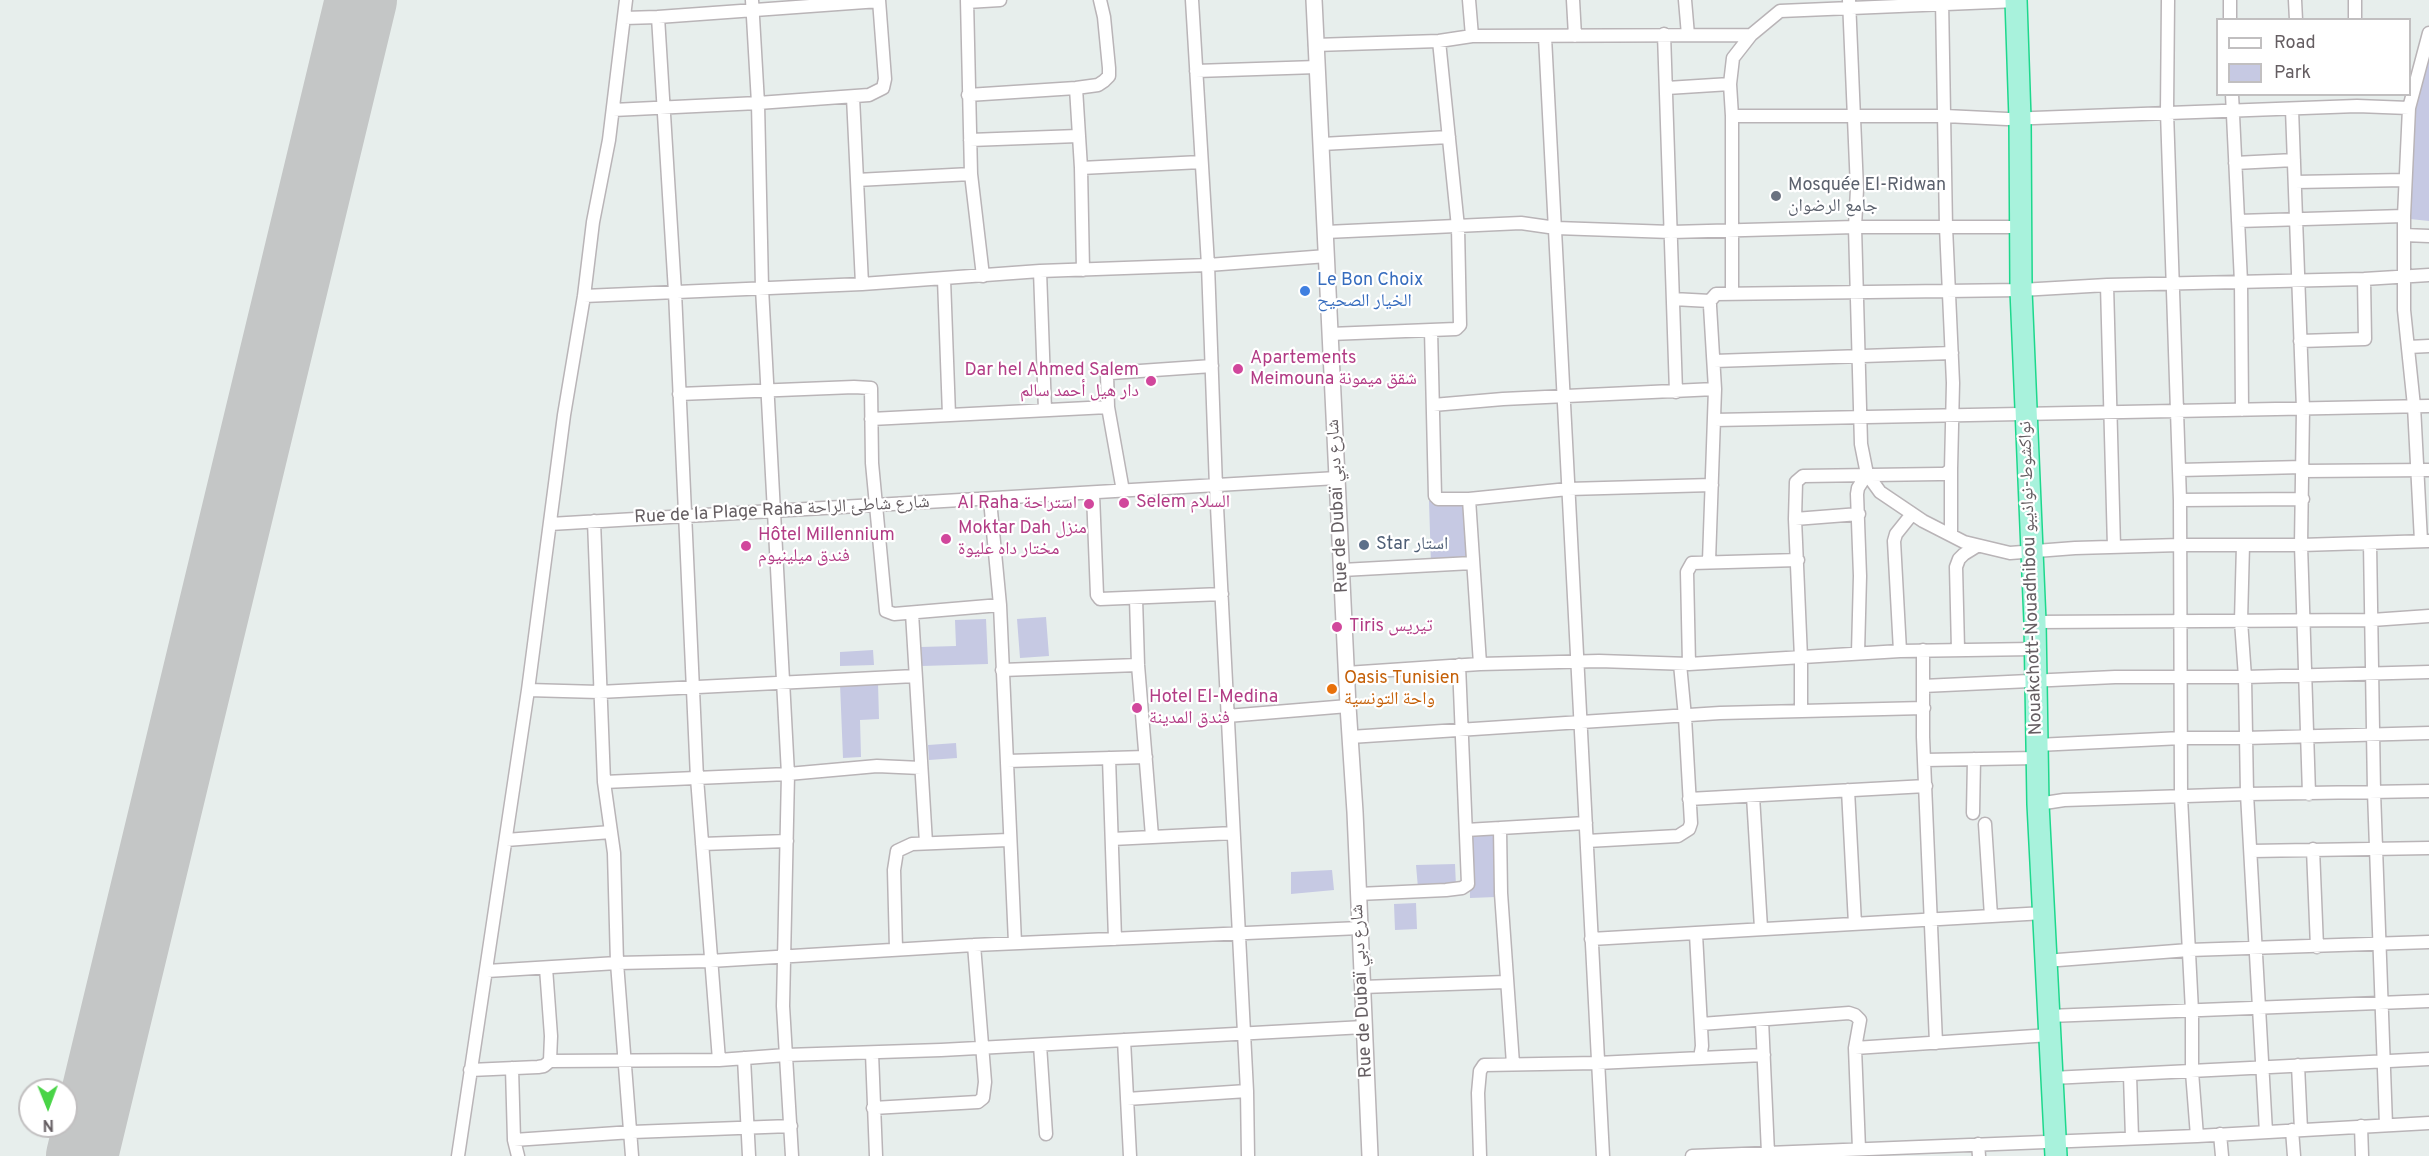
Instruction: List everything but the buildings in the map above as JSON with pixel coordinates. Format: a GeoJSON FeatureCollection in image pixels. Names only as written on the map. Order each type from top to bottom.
{"type":"FeatureCollection","features":[{"type":"Feature","properties":{"kind":"highway","name":"Nouakchott-Nouadhibou نواكشوط-نواذيبو"},"geometry":{"type":"LineString","coordinates":[[2017,1],[2022,227],[2021,290],[2035,622],[2038,804],[2055,1148]]}},
{"type":"Feature","properties":{"kind":"street"},"geometry":{"type":"LineString","coordinates":[[458,1156],[528,690],[564,415],[584,296],[593,222],[609,141],[626,0]]}},
{"type":"Feature","properties":{"kind":"street"},"geometry":{"type":"LineString","coordinates":[[613,110],[869,95],[883,88],[886,63],[879,0],[753,5],[658,17],[624,18]]}},
{"type":"Feature","properties":{"kind":"street"},"geometry":{"type":"LineString","coordinates":[[983,276],[971,174],[967,1],[1000,0]]}},
{"type":"Feature","properties":{"kind":"street"},"geometry":{"type":"LineString","coordinates":[[968,95],[1098,85],[1108,76],[1104,17],[1100,0]]}},
{"type":"Feature","properties":{"kind":"street"},"geometry":{"type":"LineString","coordinates":[[1192,0],[1208,265],[1216,487],[1247,1091],[1248,1156]]}},
{"type":"Feature","properties":{"kind":"street","name":"Rue de Dubaï شارع دبي"},"geometry":{"type":"LineString","coordinates":[[1314,0],[1370,1156]]}},
{"type":"Feature","properties":{"kind":"street"},"geometry":{"type":"LineString","coordinates":[[1469,0],[1473,36]]}},
{"type":"Feature","properties":{"kind":"street"},"geometry":{"type":"LineString","coordinates":[[1573,0],[1575,36]]}},
{"type":"Feature","properties":{"kind":"street"},"geometry":{"type":"LineString","coordinates":[[1684,0],[1688,35]]}},
{"type":"Feature","properties":{"kind":"street"},"geometry":{"type":"LineString","coordinates":[[2168,0],[2167,112],[2180,500],[2181,797],[2192,1011],[2192,1072],[2198,1136]]}},
{"type":"Feature","properties":{"kind":"street"},"geometry":{"type":"LineString","coordinates":[[2230,0],[2230,18]]}},
{"type":"Feature","properties":{"kind":"street"},"geometry":{"type":"LineString","coordinates":[[2295,0],[2296,18]]}},
{"type":"Feature","properties":{"kind":"street"},"geometry":{"type":"LineString","coordinates":[[2355,0],[2355,18]]}},
{"type":"Feature","properties":{"kind":"street"},"geometry":{"type":"LineString","coordinates":[[1732,293],[1730,84],[1733,58],[1751,35],[1780,11],[1849,4],[2017,1]]}},
{"type":"Feature","properties":{"kind":"street"},"geometry":{"type":"LineString","coordinates":[[1942,2],[1946,227],[1952,353],[1951,535]]}},
{"type":"Feature","properties":{"kind":"street"},"geometry":{"type":"LineString","coordinates":[[1849,4],[1857,189],[1855,227],[1857,355],[1863,462],[1867,474],[1880,492],[1912,514],[1951,535],[1977,546],[2000,552],[2180,544],[2301,545],[2425,541],[2423,470],[2404,310],[2404,216],[2409,108],[2429,33]]}},
{"type":"Feature","properties":{"kind":"street"},"geometry":{"type":"LineString","coordinates":[[753,5],[758,103],[762,288],[785,683],[788,774],[783,1006],[792,1156]]}},
{"type":"Feature","properties":{"kind":"street"},"geometry":{"type":"LineString","coordinates":[[658,17],[675,292],[697,778],[719,1060]]}},
{"type":"Feature","properties":{"kind":"street"},"geometry":{"type":"LineString","coordinates":[[1664,34],[1676,392]]}},
{"type":"Feature","properties":{"kind":"street"},"geometry":{"type":"LineString","coordinates":[[1315,45],[1439,41],[1473,36],[1751,35]]}},
{"type":"Feature","properties":{"kind":"street"},"geometry":{"type":"LineString","coordinates":[[1545,37],[1556,228],[1557,288],[1565,397],[1596,1063],[1603,1156]]}},
{"type":"Feature","properties":{"kind":"street"},"geometry":{"type":"LineString","coordinates":[[1330,334],[1456,329],[1461,322],[1458,227],[1439,41]]}},
{"type":"Feature","properties":{"kind":"street"},"geometry":{"type":"LineString","coordinates":[[1196,71],[1317,67]]}},
{"type":"Feature","properties":{"kind":"street"},"geometry":{"type":"LineString","coordinates":[[1667,88],[1730,84]]}},
{"type":"Feature","properties":{"kind":"street"},"geometry":{"type":"LineString","coordinates":[[1076,88],[1081,168],[1083,270]]}},
{"type":"Feature","properties":{"kind":"street"},"geometry":{"type":"LineString","coordinates":[[2232,96],[2241,282],[2242,410]]}},
{"type":"Feature","properties":{"kind":"street"},"geometry":{"type":"LineString","coordinates":[[2298,96],[2295,109],[2294,160],[2303,409],[2301,545],[2309,794]]}},
{"type":"Feature","properties":{"kind":"street"},"geometry":{"type":"LineString","coordinates":[[853,97],[862,284]]}},
{"type":"Feature","properties":{"kind":"street"},"geometry":{"type":"LineString","coordinates":[[1732,116],[1945,116],[2020,119],[2295,109],[2357,100],[2409,108]]}},
{"type":"Feature","properties":{"kind":"street"},"geometry":{"type":"LineString","coordinates":[[970,140],[1078,136]]}},
{"type":"Feature","properties":{"kind":"street"},"geometry":{"type":"LineString","coordinates":[[1322,144],[1449,137]]}},
{"type":"Feature","properties":{"kind":"street"},"geometry":{"type":"LineString","coordinates":[[2235,163],[2294,160]]}},
{"type":"Feature","properties":{"kind":"street"},"geometry":{"type":"LineString","coordinates":[[1081,168],[1201,162]]}},
{"type":"Feature","properties":{"kind":"street"},"geometry":{"type":"LineString","coordinates":[[857,180],[971,174]]}},
{"type":"Feature","properties":{"kind":"street"},"geometry":{"type":"LineString","coordinates":[[2295,182],[2405,180]]}},
{"type":"Feature","properties":{"kind":"street"},"geometry":{"type":"LineString","coordinates":[[2238,221],[2404,216]]}},
{"type":"Feature","properties":{"kind":"street"},"geometry":{"type":"LineString","coordinates":[[1326,232],[1521,223],[1556,228],[1671,232],[1855,227],[2022,227]]}},
{"type":"Feature","properties":{"kind":"street"},"geometry":{"type":"LineString","coordinates":[[2404,235],[2429,236]]}},
{"type":"Feature","properties":{"kind":"street"},"geometry":{"type":"LineString","coordinates":[[584,296],[862,284],[1040,272],[1208,265],[1327,256]]}},
{"type":"Feature","properties":{"kind":"street"},"geometry":{"type":"LineString","coordinates":[[1040,272],[1045,410]]}},
{"type":"Feature","properties":{"kind":"street"},"geometry":{"type":"LineString","coordinates":[[1709,561],[1715,389],[1710,301],[1716,294],[2021,290],[2107,285],[2364,279],[2429,275]]}},
{"type":"Feature","properties":{"kind":"street"},"geometry":{"type":"LineString","coordinates":[[944,279],[949,415]]}},
{"type":"Feature","properties":{"kind":"street"},"geometry":{"type":"LineString","coordinates":[[2300,341],[2365,339],[2364,279]]}},
{"type":"Feature","properties":{"kind":"street"},"geometry":{"type":"LineString","coordinates":[[2107,285],[2114,547]]}},
{"type":"Feature","properties":{"kind":"street"},"geometry":{"type":"LineString","coordinates":[[1673,299],[1710,301]]}},
{"type":"Feature","properties":{"kind":"street"},"geometry":{"type":"LineString","coordinates":[[1431,330],[1435,496],[1440,500],[1569,489],[1712,485]]}},
{"type":"Feature","properties":{"kind":"street"},"geometry":{"type":"LineString","coordinates":[[2408,347],[2429,346]]}},
{"type":"Feature","properties":{"kind":"street"},"geometry":{"type":"LineString","coordinates":[[1714,361],[1952,353]]}},
{"type":"Feature","properties":{"kind":"street"},"geometry":{"type":"LineString","coordinates":[[1123,491],[1108,407],[1106,379],[1111,373],[1212,366]]}},
{"type":"Feature","properties":{"kind":"street"},"geometry":{"type":"LineString","coordinates":[[679,394],[871,388],[872,463],[886,611],[894,614],[999,606]]}},
{"type":"Feature","properties":{"kind":"street"},"geometry":{"type":"LineString","coordinates":[[1433,405],[1503,399],[1715,389]]}},
{"type":"Feature","properties":{"kind":"street"},"geometry":{"type":"LineString","coordinates":[[1714,420],[2429,406]]}},
{"type":"Feature","properties":{"kind":"street"},"geometry":{"type":"LineString","coordinates":[[871,419],[1108,407]]}},
{"type":"Feature","properties":{"kind":"street"},"geometry":{"type":"LineString","coordinates":[[1801,711],[1795,519],[1796,482],[1803,476],[1945,474],[1951,469]]}},
{"type":"Feature","properties":{"kind":"street"},"geometry":{"type":"LineString","coordinates":[[2179,470],[2423,470]]}},
{"type":"Feature","properties":{"kind":"street"},"geometry":{"type":"LineString","coordinates":[[1858,653],[1858,488],[1867,474]]}},
{"type":"Feature","properties":{"kind":"street","name":"Rue de la Plage Raha شارع شاطئ الراحة"},"geometry":{"type":"LineString","coordinates":[[550,524],[684,515],[876,507],[1337,478]]}},
{"type":"Feature","properties":{"kind":"street"},"geometry":{"type":"LineString","coordinates":[[1094,494],[1097,595],[1100,599],[1222,594]]}},
{"type":"Feature","properties":{"kind":"street"},"geometry":{"type":"LineString","coordinates":[[1469,499],[1480,663]]}},
{"type":"Feature","properties":{"kind":"street"},"geometry":{"type":"LineString","coordinates":[[2180,500],[2303,499]]}},
{"type":"Feature","properties":{"kind":"street"},"geometry":{"type":"LineString","coordinates":[[990,500],[999,606],[1007,761],[1008,840],[1015,943]]}},
{"type":"Feature","properties":{"kind":"street"},"geometry":{"type":"LineString","coordinates":[[1795,519],[1858,514]]}},
{"type":"Feature","properties":{"kind":"street"},"geometry":{"type":"LineString","coordinates":[[1900,651],[1894,541],[1896,534],[1912,514]]}},
{"type":"Feature","properties":{"kind":"street"},"geometry":{"type":"LineString","coordinates":[[594,521],[604,782],[614,853],[616,963],[632,1132],[632,1156]]}},
{"type":"Feature","properties":{"kind":"street"},"geometry":{"type":"LineString","coordinates":[[2370,543],[2374,792],[2386,1125]]}},
{"type":"Feature","properties":{"kind":"street"},"geometry":{"type":"LineString","coordinates":[[2243,545],[2241,621],[2245,677],[2247,794],[2266,1132]]}},
{"type":"Feature","properties":{"kind":"street"},"geometry":{"type":"LineString","coordinates":[[1958,650],[1956,567],[1964,554],[1977,546]]}},
{"type":"Feature","properties":{"kind":"street"},"geometry":{"type":"LineString","coordinates":[[1587,841],[1678,836],[1689,829],[1685,664],[1687,572],[1692,562],[1798,560]]}},
{"type":"Feature","properties":{"kind":"street"},"geometry":{"type":"LineString","coordinates":[[1342,570],[1472,563]]}},
{"type":"Feature","properties":{"kind":"street"},"geometry":{"type":"LineString","coordinates":[[1136,598],[1138,665],[1152,836]]}},
{"type":"Feature","properties":{"kind":"street"},"geometry":{"type":"LineString","coordinates":[[912,612],[926,843]]}},
{"type":"Feature","properties":{"kind":"street"},"geometry":{"type":"LineString","coordinates":[[2035,622],[2372,620],[2429,616]]}},
{"type":"Feature","properties":{"kind":"street"},"geometry":{"type":"LineString","coordinates":[[1346,673],[1480,663],[1685,664],[1923,650],[2034,649]]}},
{"type":"Feature","properties":{"kind":"street"},"geometry":{"type":"LineString","coordinates":[[1923,650],[1924,760],[1936,1043]]}},
{"type":"Feature","properties":{"kind":"street"},"geometry":{"type":"LineString","coordinates":[[1002,670],[1138,665]]}},
{"type":"Feature","properties":{"kind":"street"},"geometry":{"type":"LineString","coordinates":[[1358,894],[1462,888],[1468,884],[1459,665]]}},
{"type":"Feature","properties":{"kind":"street"},"geometry":{"type":"LineString","coordinates":[[1923,686],[2115,677],[2245,677],[2429,672]]}},
{"type":"Feature","properties":{"kind":"street"},"geometry":{"type":"LineString","coordinates":[[528,690],[599,692],[915,676]]}},
{"type":"Feature","properties":{"kind":"street"},"geometry":{"type":"LineString","coordinates":[[1227,716],[1348,706]]}},
{"type":"Feature","properties":{"kind":"street"},"geometry":{"type":"LineString","coordinates":[[1350,737],[1720,713],[1924,708]]}},
{"type":"Feature","properties":{"kind":"street"},"geometry":{"type":"LineString","coordinates":[[1924,760],[1974,759],[2182,738],[2429,733]]}},
{"type":"Feature","properties":{"kind":"street"},"geometry":{"type":"LineString","coordinates":[[1007,761],[1146,757]]}},
{"type":"Feature","properties":{"kind":"street"},"geometry":{"type":"LineString","coordinates":[[1109,758],[1115,939]]}},
{"type":"Feature","properties":{"kind":"street"},"geometry":{"type":"LineString","coordinates":[[1973,813],[1974,759]]}},
{"type":"Feature","properties":{"kind":"street"},"geometry":{"type":"LineString","coordinates":[[604,782],[788,774],[877,766],[921,768]]}},
{"type":"Feature","properties":{"kind":"street"},"geometry":{"type":"LineString","coordinates":[[1689,799],[1926,786]]}},
{"type":"Feature","properties":{"kind":"street"},"geometry":{"type":"LineString","coordinates":[[1848,790],[1855,924]]}},
{"type":"Feature","properties":{"kind":"street"},"geometry":{"type":"LineString","coordinates":[[2038,804],[2064,800],[2429,791]]}},
{"type":"Feature","properties":{"kind":"street"},"geometry":{"type":"LineString","coordinates":[[1753,796],[1761,928]]}},
{"type":"Feature","properties":{"kind":"street"},"geometry":{"type":"LineString","coordinates":[[1466,831],[1586,823]]}},
{"type":"Feature","properties":{"kind":"street"},"geometry":{"type":"LineString","coordinates":[[1985,824],[1991,916]]}},
{"type":"Feature","properties":{"kind":"street"},"geometry":{"type":"LineString","coordinates":[[1500,828],[1506,982],[1513,1064]]}},
{"type":"Feature","properties":{"kind":"street"},"geometry":{"type":"LineString","coordinates":[[506,840],[611,832]]}},
{"type":"Feature","properties":{"kind":"street"},"geometry":{"type":"LineString","coordinates":[[1112,839],[1233,833]]}},
{"type":"Feature","properties":{"kind":"street"},"geometry":{"type":"LineString","coordinates":[[896,949],[894,870],[897,851],[907,845],[926,843],[1008,840]]}},
{"type":"Feature","properties":{"kind":"street"},"geometry":{"type":"LineString","coordinates":[[702,844],[787,841]]}},
{"type":"Feature","properties":{"kind":"street"},"geometry":{"type":"LineString","coordinates":[[2251,851],[2429,848]]}},
{"type":"Feature","properties":{"kind":"street"},"geometry":{"type":"LineString","coordinates":[[2313,849],[2317,946]]}},
{"type":"Feature","properties":{"kind":"street"},"geometry":{"type":"LineString","coordinates":[[1591,939],[2044,913]]}},
{"type":"Feature","properties":{"kind":"street"},"geometry":{"type":"LineString","coordinates":[[487,971],[1360,927]]}},
{"type":"Feature","properties":{"kind":"street"},"geometry":{"type":"LineString","coordinates":[[1696,934],[1701,1024],[1700,1058]]}},
{"type":"Feature","properties":{"kind":"street"},"geometry":{"type":"LineString","coordinates":[[2045,961],[2189,950],[2429,942]]}},
{"type":"Feature","properties":{"kind":"street"},"geometry":{"type":"LineString","coordinates":[[873,1108],[978,1102],[983,1098],[985,1092],[974,945]]}},
{"type":"Feature","properties":{"kind":"street"},"geometry":{"type":"LineString","coordinates":[[546,968],[551,1036],[550,1061]]}},
{"type":"Feature","properties":{"kind":"street"},"geometry":{"type":"LineString","coordinates":[[1362,987],[1506,982]]}},
{"type":"Feature","properties":{"kind":"street"},"geometry":{"type":"LineString","coordinates":[[1855,1048],[1936,1043],[2050,1026],[2192,1011],[2429,1001]]}},
{"type":"Feature","properties":{"kind":"street"},"geometry":{"type":"LineString","coordinates":[[1701,1024],[1849,1013],[1860,1020],[1855,1048],[1859,1149]]}},
{"type":"Feature","properties":{"kind":"street"},"geometry":{"type":"LineString","coordinates":[[1762,1020],[1768,1153]]}},
{"type":"Feature","properties":{"kind":"street"},"geometry":{"type":"LineString","coordinates":[[470,1070],[538,1067],[550,1061],[719,1060],[786,1054],[981,1048],[1364,1027]]}},
{"type":"Feature","properties":{"kind":"street"},"geometry":{"type":"LineString","coordinates":[[1124,1040],[1130,1156]]}},
{"type":"Feature","properties":{"kind":"street"},"geometry":{"type":"LineString","coordinates":[[1040,1045],[1046,1134]]}},
{"type":"Feature","properties":{"kind":"street"},"geometry":{"type":"LineString","coordinates":[[872,1053],[876,1156]]}},
{"type":"Feature","properties":{"kind":"street"},"geometry":{"type":"LineString","coordinates":[[1479,1156],[1478,1093],[1481,1067],[1484,1065],[1596,1063],[1764,1055]]}},
{"type":"Feature","properties":{"kind":"street"},"geometry":{"type":"LineString","coordinates":[[744,1058],[749,1156]]}},
{"type":"Feature","properties":{"kind":"street"},"geometry":{"type":"LineString","coordinates":[[2052,1078],[2429,1059]]}},
{"type":"Feature","properties":{"kind":"street"},"geometry":{"type":"LineString","coordinates":[[2294,1156],[2297,1130],[2298,1065]]}},
{"type":"Feature","properties":{"kind":"street"},"geometry":{"type":"LineString","coordinates":[[512,1068],[514,1140],[518,1156]]}},
{"type":"Feature","properties":{"kind":"street"},"geometry":{"type":"LineString","coordinates":[[2130,1075],[2133,1138]]}},
{"type":"Feature","properties":{"kind":"street"},"geometry":{"type":"LineString","coordinates":[[1127,1099],[1247,1091]]}},
{"type":"Feature","properties":{"kind":"street"},"geometry":{"type":"LineString","coordinates":[[1692,1156],[1828,1153],[1859,1149],[2055,1148],[2133,1138],[2429,1123]]}},
{"type":"Feature","properties":{"kind":"street"},"geometry":{"type":"LineString","coordinates":[[514,1140],[632,1132],[791,1126]]}},
{"type":"Feature","properties":{"kind":"street"},"geometry":{"type":"LineString","coordinates":[[2361,1126],[2362,1156]]}},
{"type":"Feature","properties":{"kind":"street"},"geometry":{"type":"LineString","coordinates":[[2220,1134],[2222,1156]]}},
{"type":"Feature","properties":{"kind":"green space"},"geometry":{"type":"Polygon","coordinates":[[[2429,39],[2429,221],[2410,219],[2411,99],[2429,39]]]}},
{"type":"Feature","properties":{"kind":"green space"},"geometry":{"type":"Polygon","coordinates":[[[1466,499],[1472,560],[1431,565],[1429,501],[1466,499]]]}},
{"type":"Feature","properties":{"kind":"green space"},"geometry":{"type":"Polygon","coordinates":[[[1046,617],[1049,656],[1020,658],[1017,619],[1046,617]]]}},
{"type":"Feature","properties":{"kind":"green space"},"geometry":{"type":"Polygon","coordinates":[[[986,619],[988,664],[922,666],[921,647],[956,646],[955,620],[986,619]]]}},
{"type":"Feature","properties":{"kind":"green space"},"geometry":{"type":"Polygon","coordinates":[[[873,650],[874,665],[840,666],[840,652],[873,650]]]}},
{"type":"Feature","properties":{"kind":"green space"},"geometry":{"type":"Polygon","coordinates":[[[878,682],[879,719],[860,720],[861,757],[843,758],[840,684],[878,682]]]}},
{"type":"Feature","properties":{"kind":"green space"},"geometry":{"type":"Polygon","coordinates":[[[956,743],[957,758],[929,760],[928,745],[956,743]]]}},
{"type":"Feature","properties":{"kind":"green space"},"geometry":{"type":"Polygon","coordinates":[[[1496,831],[1496,897],[1470,898],[1469,833],[1496,831]]]}},
{"type":"Feature","properties":{"kind":"green space"},"geometry":{"type":"Polygon","coordinates":[[[1455,864],[1456,886],[1418,888],[1416,865],[1455,864]]]}},
{"type":"Feature","properties":{"kind":"green space"},"geometry":{"type":"Polygon","coordinates":[[[1332,870],[1334,890],[1291,894],[1291,872],[1332,870]]]}},
{"type":"Feature","properties":{"kind":"green space"},"geometry":{"type":"Polygon","coordinates":[[[1416,903],[1417,929],[1395,930],[1394,904],[1416,903]]]}},
{"type":"Feature","properties":{"kind":"runway"},"geometry":{"type":"LineString","coordinates":[[82,1156],[361,0]]}},
{"type":"Feature","properties":{"kind":"place","name":"Mosquée El-Ridwan جامع الرضوان"},"geometry":{"type":"Point","coordinates":[1776,196]}},
{"type":"Feature","properties":{"kind":"place","name":"Le Bon Choix الخيار الصحيح"},"geometry":{"type":"Point","coordinates":[1305,291]}},
{"type":"Feature","properties":{"kind":"place","name":"Apartements Meimouna شقق ميمونة"},"geometry":{"type":"Point","coordinates":[1238,369]}},
{"type":"Feature","properties":{"kind":"place","name":"Dar hel Ahmed Salem دار هيل أحمد سالم"},"geometry":{"type":"Point","coordinates":[1151,381]}},
{"type":"Feature","properties":{"kind":"place","name":"Selem السلام"},"geometry":{"type":"Point","coordinates":[1124,503]}},
{"type":"Feature","properties":{"kind":"place","name":"Al Raha استراحة"},"geometry":{"type":"Point","coordinates":[1089,504]}},
{"type":"Feature","properties":{"kind":"place","name":"Moktar Dah منزل مختار داه عليوة"},"geometry":{"type":"Point","coordinates":[946,539]}},
{"type":"Feature","properties":{"kind":"place","name":"Star استار"},"geometry":{"type":"Point","coordinates":[1364,545]}},
{"type":"Feature","properties":{"kind":"place","name":"Hôtel Millennium فندق ميلينيوم"},"geometry":{"type":"Point","coordinates":[746,546]}},
{"type":"Feature","properties":{"kind":"place","name":"Tiris تيريس"},"geometry":{"type":"Point","coordinates":[1337,627]}},
{"type":"Feature","properties":{"kind":"place","name":"Oasis Tunisien واحة التونسية"},"geometry":{"type":"Point","coordinates":[1332,689]}},
{"type":"Feature","properties":{"kind":"place","name":"Hotel El-Medina فندق المدينة"},"geometry":{"type":"Point","coordinates":[1137,708]}}]}
